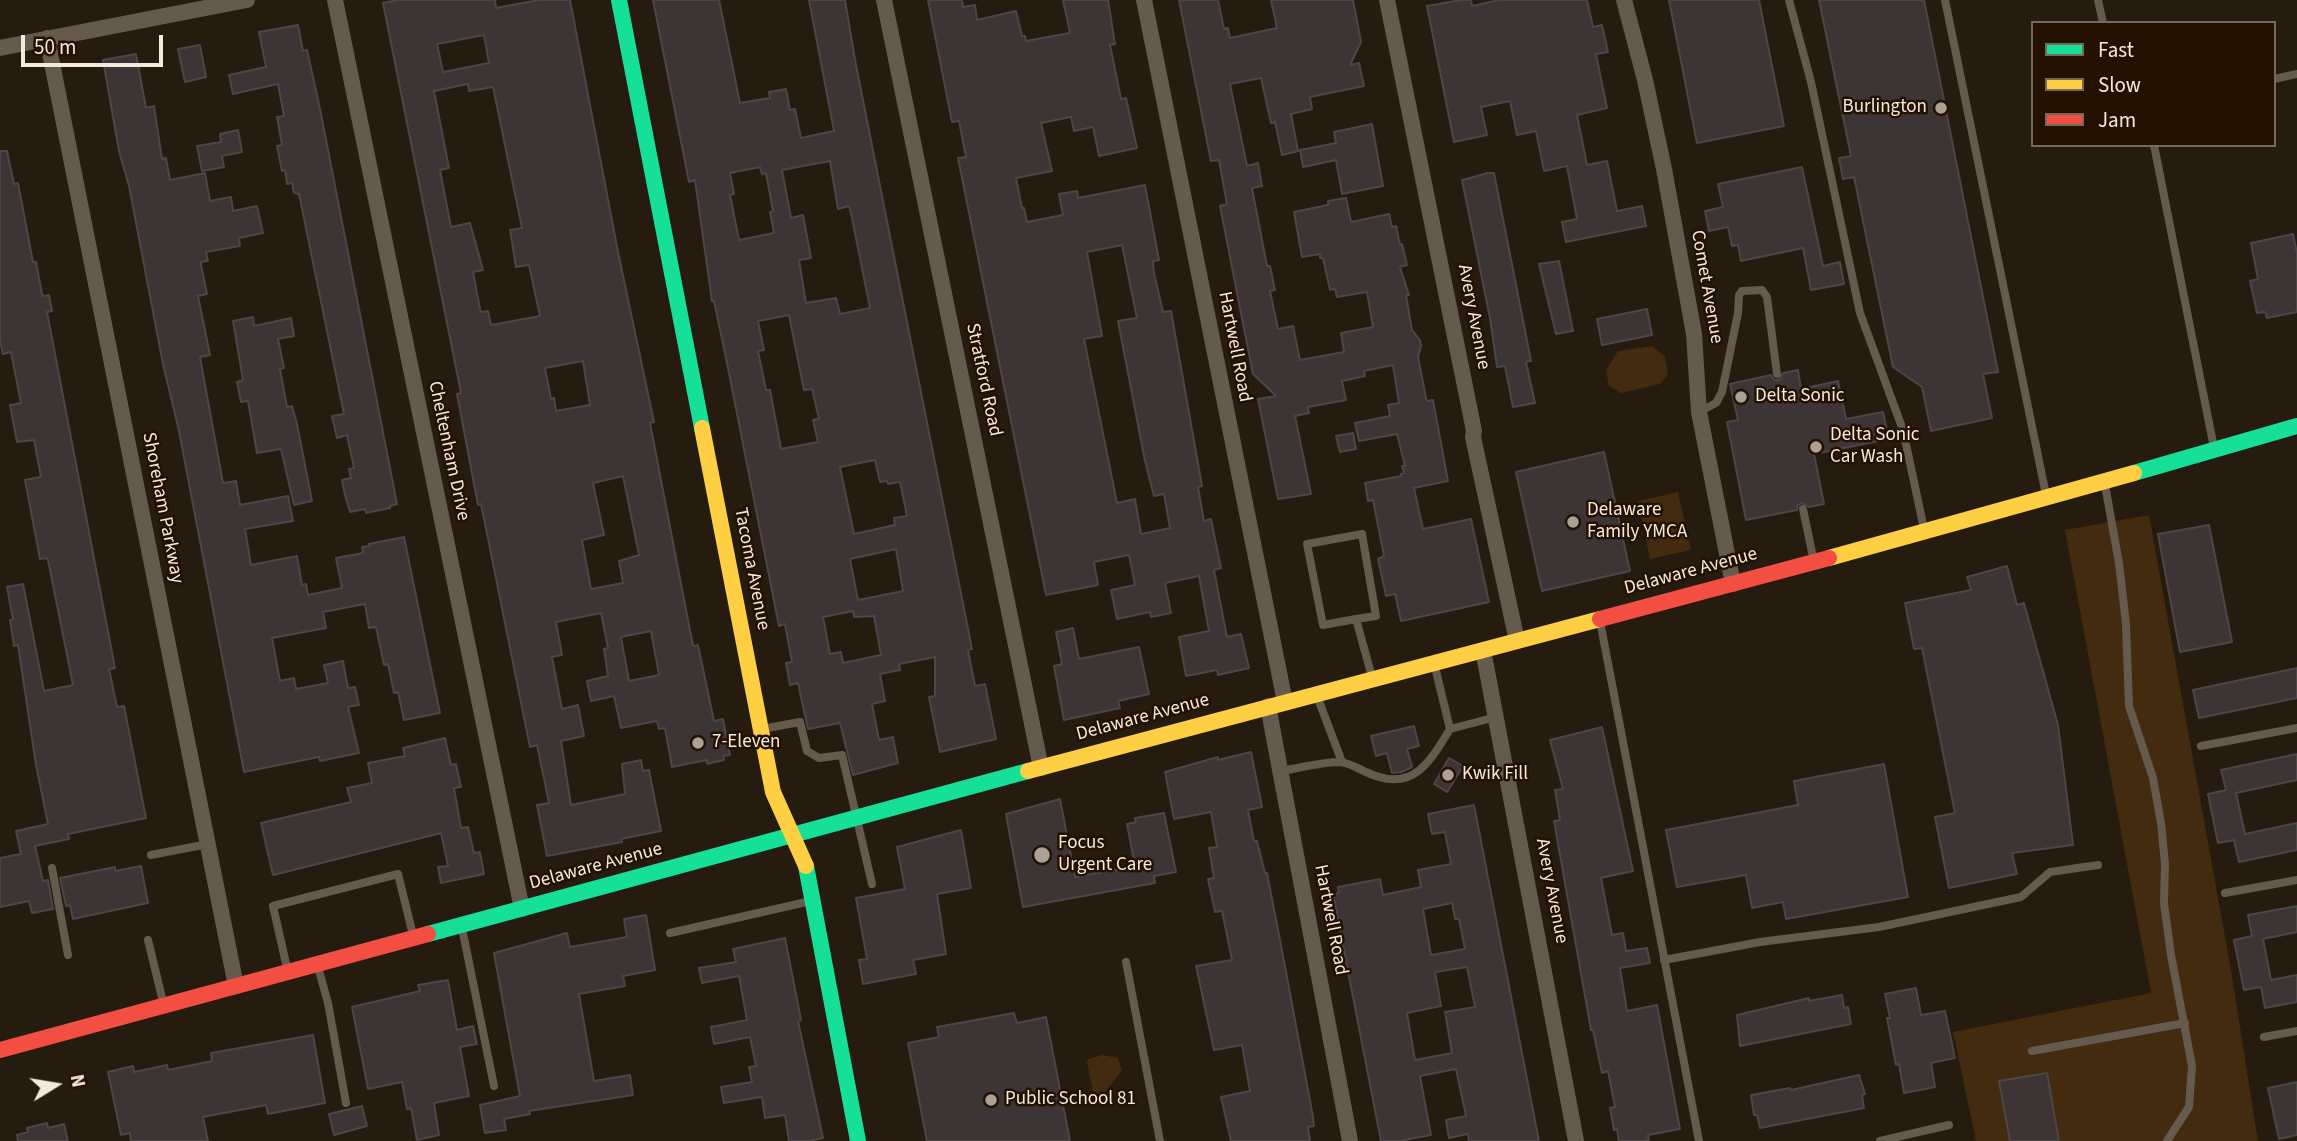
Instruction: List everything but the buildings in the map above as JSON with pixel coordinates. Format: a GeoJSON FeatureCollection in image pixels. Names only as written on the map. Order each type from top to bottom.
{"type":"FeatureCollection","features":[{"type":"Feature","properties":{"kind":"main road","name":"Tacoma Avenue"},"geometry":{"type":"LineString","coordinates":[[619,0],[773,792],[807,869],[858,1141]]}},
{"type":"Feature","properties":{"kind":"main road","name":"Delaware Avenue"},"geometry":{"type":"LineString","coordinates":[[0,1050],[1268,706],[1733,584],[2105,482],[2297,426]]}},
{"type":"Feature","properties":{"kind":"street"},"geometry":{"type":"LineString","coordinates":[[0,48],[247,0]]}},
{"type":"Feature","properties":{"kind":"street","name":"Cheltenham Drive"},"geometry":{"type":"LineString","coordinates":[[335,0],[522,909]]}},
{"type":"Feature","properties":{"kind":"street","name":"Stratford Road"},"geometry":{"type":"LineString","coordinates":[[884,0],[1041,768]]}},
{"type":"Feature","properties":{"kind":"street","name":"Hartwell Road"},"geometry":{"type":"LineString","coordinates":[[1144,0],[1285,702]]}},
{"type":"Feature","properties":{"kind":"street","name":"Avery Avenue"},"geometry":{"type":"LineString","coordinates":[[1387,0],[1472,418],[1473,437],[1517,641]]}},
{"type":"Feature","properties":{"kind":"street","name":"Comet Avenue"},"geometry":{"type":"LineString","coordinates":[[1624,0],[1646,80],[1692,320],[1699,378],[1699,412],[1733,584]]}},
{"type":"Feature","properties":{"kind":"street","name":"Shoreham Parkway"},"geometry":{"type":"LineString","coordinates":[[47,38],[236,986]]}},
{"type":"Feature","properties":{"kind":"street","name":"Avery Avenue"},"geometry":{"type":"LineString","coordinates":[[1483,650],[1576,1141]]}},
{"type":"Feature","properties":{"kind":"street","name":"Hartwell Road"},"geometry":{"type":"LineString","coordinates":[[1268,706],[1350,1141]]}},
{"type":"Feature","properties":{"kind":"lane"},"geometry":{"type":"LineString","coordinates":[[1789,0],[1814,95],[1860,313],[1903,430],[1924,531]]}},
{"type":"Feature","properties":{"kind":"lane"},"geometry":{"type":"LineString","coordinates":[[1945,0],[2047,498]]}},
{"type":"Feature","properties":{"kind":"lane"},"geometry":{"type":"LineString","coordinates":[[2098,0],[2103,21]]}},
{"type":"Feature","properties":{"kind":"lane"},"geometry":{"type":"LineString","coordinates":[[2276,79],[2297,75]]}},
{"type":"Feature","properties":{"kind":"lane"},"geometry":{"type":"LineString","coordinates":[[2154,147],[2215,451]]}},
{"type":"Feature","properties":{"kind":"lane"},"geometry":{"type":"LineString","coordinates":[[1699,412],[1716,403],[1721,392],[1738,313],[1739,295],[1742,291],[1762,290],[1767,297],[1777,374]]}},
{"type":"Feature","properties":{"kind":"lane"},"geometry":{"type":"LineString","coordinates":[[2105,482],[2126,624],[2129,706],[2153,778],[2161,823],[2165,864],[2164,903],[2192,1066],[2189,1107],[2167,1141]]}},
{"type":"Feature","properties":{"kind":"lane"},"geometry":{"type":"LineString","coordinates":[[1803,509],[1814,561]]}},
{"type":"Feature","properties":{"kind":"lane"},"geometry":{"type":"LineString","coordinates":[[1362,534],[1376,616],[1356,619],[1323,625],[1307,544],[1362,534]]}},
{"type":"Feature","properties":{"kind":"lane"},"geometry":{"type":"LineString","coordinates":[[1356,619],[1373,680]]}},
{"type":"Feature","properties":{"kind":"lane"},"geometry":{"type":"LineString","coordinates":[[1599,619],[1699,1141]]}},
{"type":"Feature","properties":{"kind":"lane"},"geometry":{"type":"LineString","coordinates":[[1434,663],[1450,729]]}},
{"type":"Feature","properties":{"kind":"lane"},"geometry":{"type":"LineString","coordinates":[[1317,695],[1342,762]]}},
{"type":"Feature","properties":{"kind":"lane"},"geometry":{"type":"LineString","coordinates":[[1281,771],[1342,762],[1389,780],[1408,776],[1428,764],[1450,729],[1496,717]]}},
{"type":"Feature","properties":{"kind":"lane"},"geometry":{"type":"LineString","coordinates":[[761,729],[800,722],[807,751],[819,758],[842,755],[872,884]]}},
{"type":"Feature","properties":{"kind":"lane"},"geometry":{"type":"LineString","coordinates":[[2201,746],[2297,728]]}},
{"type":"Feature","properties":{"kind":"lane"},"geometry":{"type":"LineString","coordinates":[[151,855],[208,844]]}},
{"type":"Feature","properties":{"kind":"lane"},"geometry":{"type":"LineString","coordinates":[[1664,960],[1760,942],[1879,927],[2021,897],[2050,872],[2098,865]]}},
{"type":"Feature","properties":{"kind":"lane"},"geometry":{"type":"LineString","coordinates":[[52,869],[68,955]]}},
{"type":"Feature","properties":{"kind":"lane"},"geometry":{"type":"LineString","coordinates":[[288,972],[273,906],[398,874],[414,938]]}},
{"type":"Feature","properties":{"kind":"lane"},"geometry":{"type":"LineString","coordinates":[[2225,893],[2297,880]]}},
{"type":"Feature","properties":{"kind":"lane"},"geometry":{"type":"LineString","coordinates":[[670,933],[813,900]]}},
{"type":"Feature","properties":{"kind":"lane"},"geometry":{"type":"LineString","coordinates":[[461,925],[494,1086]]}},
{"type":"Feature","properties":{"kind":"lane"},"geometry":{"type":"LineString","coordinates":[[148,940],[163,1006]]}},
{"type":"Feature","properties":{"kind":"lane"},"geometry":{"type":"LineString","coordinates":[[1126,962],[1160,1141]]}},
{"type":"Feature","properties":{"kind":"lane"},"geometry":{"type":"LineString","coordinates":[[317,964],[328,1003],[346,1103]]}},
{"type":"Feature","properties":{"kind":"lane"},"geometry":{"type":"LineString","coordinates":[[2032,1051],[2185,1023]]}},
{"type":"Feature","properties":{"kind":"lane"},"geometry":{"type":"LineString","coordinates":[[2264,1037],[2297,1031]]}},
{"type":"Feature","properties":{"kind":"lane"},"geometry":{"type":"LineString","coordinates":[[1880,1141],[1949,1125]]}},
{"type":"Feature","properties":{"kind":"shaded area"},"geometry":{"type":"Polygon","coordinates":[[[1652,346],[1665,357],[1668,374],[1660,384],[1621,393],[1609,386],[1606,370],[1618,351],[1652,346]]]}},
{"type":"Feature","properties":{"kind":"shaded area"},"geometry":{"type":"Polygon","coordinates":[[[1678,492],[1691,550],[1650,559],[1638,501],[1678,492]]]}},
{"type":"Feature","properties":{"kind":"shaded area"},"geometry":{"type":"Polygon","coordinates":[[[2149,515],[2231,970],[2258,1141],[1976,1141],[1953,1032],[2151,993],[2065,530],[2149,515]]]}},
{"type":"Feature","properties":{"kind":"shaded area"},"geometry":{"type":"Polygon","coordinates":[[[1103,1055],[1118,1058],[1122,1070],[1105,1092],[1098,1095],[1093,1091],[1087,1063],[1088,1059],[1103,1055]]]}},
{"type":"Feature","properties":{"kind":"traffic: fast"},"geometry":{"type":"LineString","coordinates":[[619,0],[702,428]]}},
{"type":"Feature","properties":{"kind":"traffic: fast"},"geometry":{"type":"LineString","coordinates":[[2134,473],[2297,426]]}},
{"type":"Feature","properties":{"kind":"traffic: fast"},"geometry":{"type":"LineString","coordinates":[[428,934],[1028,771]]}},
{"type":"Feature","properties":{"kind":"traffic: fast"},"geometry":{"type":"LineString","coordinates":[[806,866],[858,1141]]}},
{"type":"Feature","properties":{"kind":"traffic: slow"},"geometry":{"type":"LineString","coordinates":[[702,428],[773,792],[806,866]]}},
{"type":"Feature","properties":{"kind":"traffic: slow"},"geometry":{"type":"LineString","coordinates":[[1829,558],[2134,473]]}},
{"type":"Feature","properties":{"kind":"traffic: slow"},"geometry":{"type":"LineString","coordinates":[[1028,771],[1600,619]]}},
{"type":"Feature","properties":{"kind":"traffic: jam"},"geometry":{"type":"LineString","coordinates":[[1600,619],[1829,558]]}},
{"type":"Feature","properties":{"kind":"traffic: jam"},"geometry":{"type":"LineString","coordinates":[[0,1050],[428,934]]}},
{"type":"Feature","properties":{"kind":"place","name":"Burlington"},"geometry":{"type":"Point","coordinates":[1941,108]}},
{"type":"Feature","properties":{"kind":"place","name":"Delta Sonic"},"geometry":{"type":"Point","coordinates":[1741,397]}},
{"type":"Feature","properties":{"kind":"place","name":"Delta Sonic Car Wash"},"geometry":{"type":"Point","coordinates":[1816,447]}},
{"type":"Feature","properties":{"kind":"place","name":"Delaware Family YMCA"},"geometry":{"type":"Point","coordinates":[1573,522]}},
{"type":"Feature","properties":{"kind":"place","name":"7-Eleven"},"geometry":{"type":"Point","coordinates":[698,743]}},
{"type":"Feature","properties":{"kind":"place","name":"Kwik Fill"},"geometry":{"type":"Point","coordinates":[1448,775]}},
{"type":"Feature","properties":{"kind":"place","name":"Focus Urgent Care"},"geometry":{"type":"Point","coordinates":[1042,855]}},
{"type":"Feature","properties":{"kind":"place","name":"Public School 81"},"geometry":{"type":"Point","coordinates":[991,1100]}}]}
